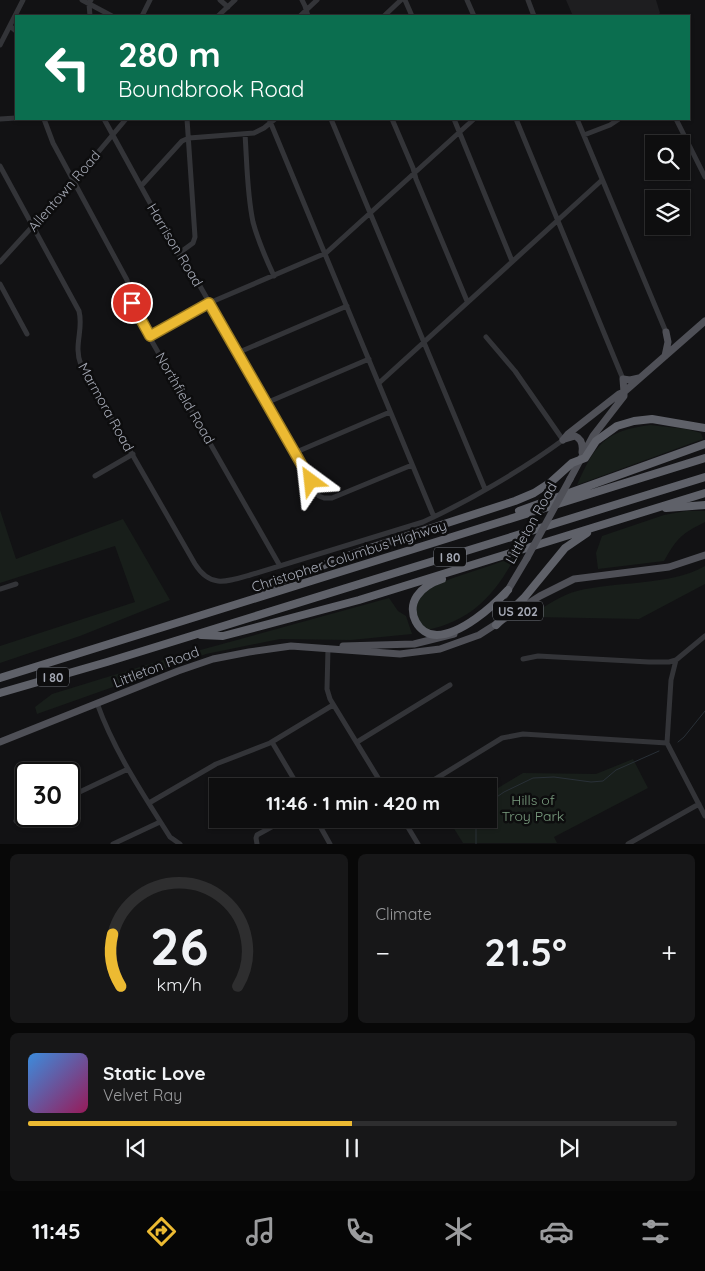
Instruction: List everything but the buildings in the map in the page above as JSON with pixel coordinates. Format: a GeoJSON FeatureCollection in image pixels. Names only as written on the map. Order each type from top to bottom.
{"type":"FeatureCollection","features":[{"type":"Feature","properties":{"kind":"highway"},"geometry":{"type":"LineString","coordinates":[[259,597],[268,586],[364,550],[524,497],[551,482],[581,457],[585,458],[590,449],[602,436],[617,426],[629,422],[652,419],[705,428]]}},
{"type":"Feature","properties":{"kind":"highway"},"geometry":{"type":"LineString","coordinates":[[476,529],[545,500],[705,444]]}},
{"type":"Feature","properties":{"kind":"highway","name":"Christopher Columbus Highway"},"geometry":{"type":"LineString","coordinates":[[0,678],[705,458]]}},
{"type":"Feature","properties":{"kind":"highway","name":"Christopher Columbus Highway"},"geometry":{"type":"LineString","coordinates":[[0,693],[705,477]]}},
{"type":"Feature","properties":{"kind":"highway"},"geometry":{"type":"LineString","coordinates":[[194,635],[223,636],[359,600],[705,493]]}},
{"type":"Feature","properties":{"kind":"highway"},"geometry":{"type":"LineString","coordinates":[[652,509],[705,505]]}},
{"type":"Feature","properties":{"kind":"highway"},"geometry":{"type":"LineString","coordinates":[[496,625],[524,598],[565,548],[600,526]]}},
{"type":"Feature","properties":{"kind":"highway"},"geometry":{"type":"LineString","coordinates":[[508,590],[475,619],[445,634],[432,634],[424,631],[417,624],[414,617],[412,608],[415,599],[430,584],[517,551]]}},
{"type":"Feature","properties":{"kind":"main road","name":"Littleton Road"},"geometry":{"type":"LineString","coordinates":[[328,648],[354,645],[414,644],[443,638],[467,628],[483,618],[502,599],[508,590],[581,457],[606,417],[624,396],[624,392],[703,323]]}},
{"type":"Feature","properties":{"kind":"main road"},"geometry":{"type":"LineString","coordinates":[[666,332],[674,339],[687,336]]}},
{"type":"Feature","properties":{"kind":"main road"},"geometry":{"type":"LineString","coordinates":[[664,356],[668,342],[666,332]]}},
{"type":"Feature","properties":{"kind":"main road"},"geometry":{"type":"LineString","coordinates":[[563,440],[568,434],[624,392],[623,379],[640,378]]}},
{"type":"Feature","properties":{"kind":"main road"},"geometry":{"type":"LineString","coordinates":[[563,440],[575,436],[578,438],[582,445],[581,457]]}},
{"type":"Feature","properties":{"kind":"main road","name":"Littleton Road"},"geometry":{"type":"LineString","coordinates":[[0,742],[178,671],[227,656],[291,646],[400,654],[427,652],[464,642],[496,625],[540,596],[574,579],[669,567],[705,555]]}},
{"type":"Feature","properties":{"kind":"street"},"geometry":{"type":"LineString","coordinates":[[16,15],[23,0]]}},
{"type":"Feature","properties":{"kind":"street"},"geometry":{"type":"LineString","coordinates":[[82,0],[90,2],[110,15]]}},
{"type":"Feature","properties":{"kind":"street"},"geometry":{"type":"LineString","coordinates":[[142,15],[150,0]]}},
{"type":"Feature","properties":{"kind":"street"},"geometry":{"type":"LineString","coordinates":[[220,0],[228,7]]}},
{"type":"Feature","properties":{"kind":"street"},"geometry":{"type":"LineString","coordinates":[[219,15],[235,0]]}},
{"type":"Feature","properties":{"kind":"street"},"geometry":{"type":"LineString","coordinates":[[302,0],[307,13]]}},
{"type":"Feature","properties":{"kind":"street"},"geometry":{"type":"LineString","coordinates":[[307,13],[317,0]]}},
{"type":"Feature","properties":{"kind":"street"},"geometry":{"type":"LineString","coordinates":[[385,15],[401,0]]}},
{"type":"Feature","properties":{"kind":"street"},"geometry":{"type":"LineString","coordinates":[[405,0],[412,15]]}},
{"type":"Feature","properties":{"kind":"street"},"geometry":{"type":"LineString","coordinates":[[468,0],[474,15]]}},
{"type":"Feature","properties":{"kind":"street"},"geometry":{"type":"LineString","coordinates":[[528,0],[534,15]]}},
{"type":"Feature","properties":{"kind":"street"},"geometry":{"type":"LineString","coordinates":[[90,2],[90,15]]}},
{"type":"Feature","properties":{"kind":"street"},"geometry":{"type":"LineString","coordinates":[[0,45],[15,16]]}},
{"type":"Feature","properties":{"kind":"street"},"geometry":{"type":"LineString","coordinates":[[10,26],[15,30]]}},
{"type":"Feature","properties":{"kind":"street"},"geometry":{"type":"LineString","coordinates":[[0,119],[15,118]]}},
{"type":"Feature","properties":{"kind":"street","name":"Northfield Road"},"geometry":{"type":"LineString","coordinates":[[44,120],[53,143],[127,280],[134,310],[280,566]]}},
{"type":"Feature","properties":{"kind":"street","name":"Harrison Road"},"geometry":{"type":"LineString","coordinates":[[105,120],[178,254],[209,303],[319,496],[332,498],[412,466]]}},
{"type":"Feature","properties":{"kind":"street","name":"Allentown Road"},"geometry":{"type":"LineString","coordinates":[[0,262],[74,182],[125,120]]}},
{"type":"Feature","properties":{"kind":"street"},"geometry":{"type":"LineString","coordinates":[[178,254],[193,243],[195,237],[187,120]]}},
{"type":"Feature","properties":{"kind":"street"},"geometry":{"type":"LineString","coordinates":[[141,186],[182,141],[189,138],[254,133],[272,120],[434,517]]}},
{"type":"Feature","properties":{"kind":"street"},"geometry":{"type":"LineString","coordinates":[[331,120],[485,489]]}},
{"type":"Feature","properties":{"kind":"street"},"geometry":{"type":"LineString","coordinates":[[392,120],[467,301]]}},
{"type":"Feature","properties":{"kind":"street"},"geometry":{"type":"LineString","coordinates":[[454,120],[512,261]]}},
{"type":"Feature","properties":{"kind":"street"},"geometry":{"type":"LineString","coordinates":[[150,336],[209,303],[326,253],[473,120]]}},
{"type":"Feature","properties":{"kind":"street"},"geometry":{"type":"LineString","coordinates":[[516,120],[623,379]]}},
{"type":"Feature","properties":{"kind":"street"},"geometry":{"type":"LineString","coordinates":[[577,120],[666,332]]}},
{"type":"Feature","properties":{"kind":"street"},"geometry":{"type":"LineString","coordinates":[[584,135],[618,120]]}},
{"type":"Feature","properties":{"kind":"street"},"geometry":{"type":"LineString","coordinates":[[676,120],[705,177]]}},
{"type":"Feature","properties":{"kind":"street"},"geometry":{"type":"LineString","coordinates":[[244,134],[250,207],[262,251],[274,276]]}},
{"type":"Feature","properties":{"kind":"street","name":"Marmora Road"},"geometry":{"type":"LineString","coordinates":[[0,166],[79,311],[81,326],[77,347],[81,365],[199,572],[216,582],[229,581],[280,566]]}},
{"type":"Feature","properties":{"kind":"street"},"geometry":{"type":"LineString","coordinates":[[0,179],[4,174]]}},
{"type":"Feature","properties":{"kind":"street"},"geometry":{"type":"LineString","coordinates":[[379,383],[602,180]]}},
{"type":"Feature","properties":{"kind":"street"},"geometry":{"type":"LineString","coordinates":[[0,284],[27,334]]}},
{"type":"Feature","properties":{"kind":"street"},"geometry":{"type":"LineString","coordinates":[[237,353],[347,306]]}},
{"type":"Feature","properties":{"kind":"street"},"geometry":{"type":"LineString","coordinates":[[280,566],[434,517],[485,489],[563,440],[515,371],[486,336]]}},
{"type":"Feature","properties":{"kind":"street"},"geometry":{"type":"LineString","coordinates":[[266,403],[369,359]]}},
{"type":"Feature","properties":{"kind":"street"},"geometry":{"type":"LineString","coordinates":[[294,453],[390,412]]}},
{"type":"Feature","properties":{"kind":"street"},"geometry":{"type":"LineString","coordinates":[[95,476],[133,454]]}},
{"type":"Feature","properties":{"kind":"street"},"geometry":{"type":"LineString","coordinates":[[0,589],[16,584]]}},
{"type":"Feature","properties":{"kind":"street"},"geometry":{"type":"LineString","coordinates":[[523,660],[538,656],[649,662],[676,660],[705,636]]}},
{"type":"Feature","properties":{"kind":"street"},"geometry":{"type":"LineString","coordinates":[[328,648],[327,689],[334,705],[378,778]]}},
{"type":"Feature","properties":{"kind":"street"},"geometry":{"type":"LineString","coordinates":[[676,660],[671,680],[667,743],[705,816]]}},
{"type":"Feature","properties":{"kind":"street"},"geometry":{"type":"LineString","coordinates":[[356,742],[450,685]]}},
{"type":"Feature","properties":{"kind":"street"},"geometry":{"type":"LineString","coordinates":[[97,703],[111,739],[128,769],[170,837],[180,844]]}},
{"type":"Feature","properties":{"kind":"street"},"geometry":{"type":"LineString","coordinates":[[149,803],[216,764],[272,742],[334,705]]}},
{"type":"Feature","properties":{"kind":"street"},"geometry":{"type":"LineString","coordinates":[[437,778],[502,738],[514,735],[667,743]]}},
{"type":"Feature","properties":{"kind":"street"},"geometry":{"type":"LineString","coordinates":[[272,742],[293,778]]}},
{"type":"Feature","properties":{"kind":"street"},"geometry":{"type":"LineString","coordinates":[[80,792],[128,769]]}},
{"type":"Feature","properties":{"kind":"street"},"geometry":{"type":"LineString","coordinates":[[628,844],[699,804]]}},
{"type":"Feature","properties":{"kind":"street"},"geometry":{"type":"LineString","coordinates":[[113,844],[160,822]]}},
{"type":"Feature","properties":{"kind":"street"},"geometry":{"type":"LineString","coordinates":[[257,844],[257,835],[270,828]]}},
{"type":"Feature","properties":{"kind":"street"},"geometry":{"type":"LineString","coordinates":[[321,828],[330,844]]}},
{"type":"Feature","properties":{"kind":"street"},"geometry":{"type":"LineString","coordinates":[[408,828],[418,844]]}},
{"type":"Feature","properties":{"kind":"shaded area"},"geometry":{"type":"Polygon","coordinates":[[[566,0],[656,0],[660,13],[658,15],[573,15],[566,0]]]}},
{"type":"Feature","properties":{"kind":"green space"},"geometry":{"type":"Polygon","coordinates":[[[650,425],[686,429],[701,433],[703,439],[577,485],[596,450],[603,442],[622,431],[650,425]]]}},
{"type":"Feature","properties":{"kind":"green space"},"geometry":{"type":"Polygon","coordinates":[[[0,510],[16,559],[123,519],[170,600],[80,636],[0,663],[0,646],[135,602],[115,546],[0,583],[0,510]]]}},
{"type":"Feature","properties":{"kind":"green space"},"geometry":{"type":"Polygon","coordinates":[[[686,511],[705,511],[705,522],[680,537],[664,561],[598,569],[596,553],[602,536],[664,515],[686,511]]]}},
{"type":"Feature","properties":{"kind":"green space"},"geometry":{"type":"Polygon","coordinates":[[[515,557],[490,594],[469,613],[443,626],[427,630],[417,618],[415,608],[418,599],[426,591],[449,580],[515,557]]]}},
{"type":"Feature","properties":{"kind":"green space"},"geometry":{"type":"Polygon","coordinates":[[[705,566],[705,584],[639,619],[534,617],[533,614],[559,598],[577,591],[676,577],[705,566]]]}},
{"type":"Feature","properties":{"kind":"green space"},"geometry":{"type":"Polygon","coordinates":[[[389,598],[398,611],[406,616],[412,634],[351,640],[280,639],[206,654],[37,714],[35,707],[52,694],[153,663],[389,598]]]}},
{"type":"Feature","properties":{"kind":"green space","name":"Hills of Troy Park"},"geometry":{"type":"Polygon","coordinates":[[[633,759],[648,788],[554,837],[557,843],[463,843],[454,828],[497,828],[497,789],[523,773],[596,774],[633,759]]]}},
{"type":"Feature","properties":{"kind":"waterway"},"geometry":{"type":"LineString","coordinates":[[678,742],[705,711]]}},
{"type":"Feature","properties":{"kind":"waterway"},"geometry":{"type":"LineString","coordinates":[[497,797],[533,778],[554,777],[591,782],[603,781],[616,770],[659,751]]}},
{"type":"Feature","properties":{"kind":"waterway"},"geometry":{"type":"LineString","coordinates":[[476,828],[476,844]]}},
{"type":"Feature","properties":{"kind":"route"},"geometry":{"type":"LineString","coordinates":[[132,303],[134,310],[150,336],[209,303],[311,481]]}}]}
